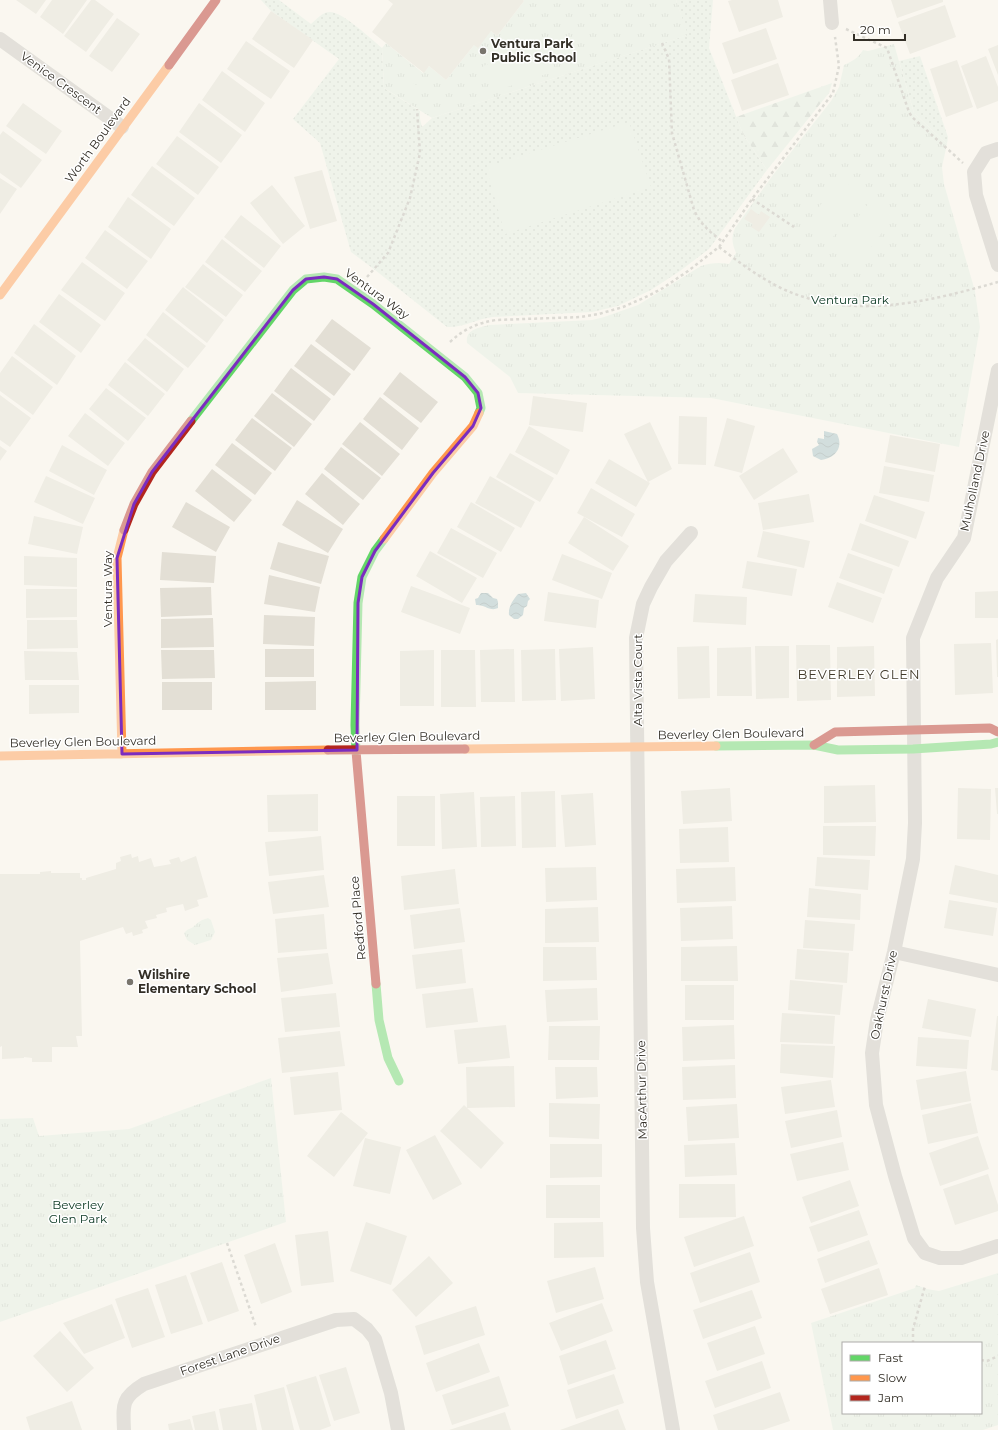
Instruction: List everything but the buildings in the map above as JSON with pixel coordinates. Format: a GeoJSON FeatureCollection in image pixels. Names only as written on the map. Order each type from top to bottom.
{"type":"FeatureCollection","features":[{"type":"Feature","properties":{"kind":"street","name":"Worth Boulevard"},"geometry":{"type":"LineString","coordinates":[[0,295],[216,0]]}},
{"type":"Feature","properties":{"kind":"street"},"geometry":{"type":"LineString","coordinates":[[830,0],[832,24]]}},
{"type":"Feature","properties":{"kind":"street","name":"Venice Crescent"},"geometry":{"type":"LineString","coordinates":[[0,39],[122,127]]}},
{"type":"Feature","properties":{"kind":"street"},"geometry":{"type":"LineString","coordinates":[[998,149],[986,153],[974,172],[976,195],[998,265]]}},
{"type":"Feature","properties":{"kind":"street","name":"Ventura Way"},"geometry":{"type":"LineString","coordinates":[[122,754],[117,558],[122,535],[134,504],[152,472],[293,290],[306,279],[324,277],[337,279],[373,304],[465,377],[478,392],[481,408],[473,426],[433,473],[375,551],[362,577],[358,603],[355,725],[357,750]]}},
{"type":"Feature","properties":{"kind":"street","name":"Mulholland Drive"},"geometry":{"type":"LineString","coordinates":[[914,749],[913,638],[936,578],[964,538],[998,370]]}},
{"type":"Feature","properties":{"kind":"street","name":"Alta Vista Court"},"geometry":{"type":"LineString","coordinates":[[638,747],[636,638],[642,610],[657,575],[677,548],[691,533]]}},
{"type":"Feature","properties":{"kind":"street","name":"Beverley Glen Boulevard"},"geometry":{"type":"LineString","coordinates":[[814,745],[835,732],[990,728],[998,732]]}},
{"type":"Feature","properties":{"kind":"street","name":"Beverley Glen Boulevard"},"geometry":{"type":"LineString","coordinates":[[0,756],[254,751],[814,745],[838,750],[914,749],[992,744],[998,742]]}},
{"type":"Feature","properties":{"kind":"street","name":"MacArthur Drive"},"geometry":{"type":"LineString","coordinates":[[638,747],[643,1228],[647,1282],[673,1430]]}},
{"type":"Feature","properties":{"kind":"street","name":"Oakhurst Drive"},"geometry":{"type":"LineString","coordinates":[[914,749],[915,823],[913,859],[894,952],[877,1020],[872,1053],[876,1105],[895,1176],[914,1238],[925,1253],[940,1258],[961,1258],[998,1246]]}},
{"type":"Feature","properties":{"kind":"street","name":"Redford Place"},"geometry":{"type":"LineString","coordinates":[[357,750],[357,774],[379,1020],[388,1058],[399,1081]]}},
{"type":"Feature","properties":{"kind":"street"},"geometry":{"type":"LineString","coordinates":[[894,952],[998,975]]}},
{"type":"Feature","properties":{"kind":"street","name":"Forest Lane Drive"},"geometry":{"type":"LineString","coordinates":[[124,1430],[123,1405],[131,1392],[144,1384],[336,1320],[354,1319],[367,1329],[375,1339],[391,1393],[398,1430]]}},
{"type":"Feature","properties":{"kind":"path"},"geometry":{"type":"LineString","coordinates":[[832,24],[887,48],[912,117],[974,172]]}},
{"type":"Feature","properties":{"kind":"path"},"geometry":{"type":"LineString","coordinates":[[436,354],[461,333],[478,324],[496,320],[582,317],[623,307],[648,296],[668,284],[688,271],[719,247],[752,199],[832,93],[839,66],[832,24]]}},
{"type":"Feature","properties":{"kind":"path"},"geometry":{"type":"LineString","coordinates":[[662,43],[669,59],[672,133],[694,210],[698,220],[706,229],[723,242]]}},
{"type":"Feature","properties":{"kind":"path"},"geometry":{"type":"LineString","coordinates":[[356,292],[388,253],[410,198],[420,153],[418,109]]}},
{"type":"Feature","properties":{"kind":"path"},"geometry":{"type":"LineString","coordinates":[[752,199],[794,227]]}},
{"type":"Feature","properties":{"kind":"path"},"geometry":{"type":"LineString","coordinates":[[719,247],[754,273],[784,289],[819,300],[850,307],[899,305],[998,282]]}},
{"type":"Feature","properties":{"kind":"path"},"geometry":{"type":"LineString","coordinates":[[227,1243],[256,1327]]}},
{"type":"Feature","properties":{"kind":"path"},"geometry":{"type":"LineString","coordinates":[[913,1342],[913,1329],[925,1286]]}},
{"type":"Feature","properties":{"kind":"path"},"geometry":{"type":"LineString","coordinates":[[982,1360],[987,1361],[998,1356]]}},
{"type":"Feature","properties":{"kind":"highlighted area"},"geometry":{"type":"Polygon","coordinates":[[[324,277],[337,279],[373,304],[465,377],[478,393],[481,408],[473,426],[433,473],[375,551],[362,577],[358,603],[357,750],[122,754],[117,558],[134,504],[152,472],[293,290],[306,279],[324,277]]]}},
{"type":"Feature","properties":{"kind":"green space"},"geometry":{"type":"Polygon","coordinates":[[[261,0],[279,0],[311,24],[322,14],[330,12],[342,16],[357,27],[382,48],[384,88],[420,111],[422,127],[432,118],[687,35],[676,0],[713,0],[709,48],[743,134],[767,170],[709,249],[680,271],[651,290],[618,306],[592,312],[493,317],[458,326],[447,327],[351,252],[320,143],[293,119],[339,59],[271,11],[261,0]]]}},
{"type":"Feature","properties":{"kind":"green space"},"geometry":{"type":"Polygon","coordinates":[[[523,0],[676,0],[688,35],[432,118],[384,88],[382,48],[386,43],[423,73],[429,66],[446,80],[474,45],[491,31],[497,36],[524,1],[523,0]]]}},
{"type":"Feature","properties":{"kind":"green space"},"geometry":{"type":"Polygon","coordinates":[[[522,23],[533,31],[525,42],[514,33],[522,23]]]}},
{"type":"Feature","properties":{"kind":"green space"},"geometry":{"type":"Polygon","coordinates":[[[546,44],[555,71],[492,92],[483,66],[546,44]]]}},
{"type":"Feature","properties":{"kind":"green space","name":"Ventura Park"},"geometry":{"type":"Polygon","coordinates":[[[894,44],[914,113],[947,144],[942,167],[944,184],[975,291],[980,327],[959,447],[711,398],[518,393],[510,377],[467,343],[467,338],[470,332],[477,328],[489,325],[592,320],[604,317],[638,305],[701,266],[715,263],[729,264],[736,253],[732,240],[735,228],[773,175],[831,101],[839,87],[844,65],[855,59],[863,50],[868,51],[894,44]]]}},
{"type":"Feature","properties":{"kind":"green space"},"geometry":{"type":"Polygon","coordinates":[[[920,56],[948,137],[947,144],[914,113],[899,61],[920,56]]]}},
{"type":"Feature","properties":{"kind":"green space"},"geometry":{"type":"Polygon","coordinates":[[[411,81],[421,89],[413,99],[403,91],[411,81]]]}},
{"type":"Feature","properties":{"kind":"green space"},"geometry":{"type":"Polygon","coordinates":[[[832,83],[829,93],[767,170],[743,134],[736,117],[832,83]]]}},
{"type":"Feature","properties":{"kind":"green space"},"geometry":{"type":"Polygon","coordinates":[[[629,122],[651,187],[505,234],[486,167],[629,122]]]}},
{"type":"Feature","properties":{"kind":"green space"},"geometry":{"type":"Polygon","coordinates":[[[840,178],[863,195],[827,245],[804,228],[840,178]]]}},
{"type":"Feature","properties":{"kind":"green space"},"geometry":{"type":"Polygon","coordinates":[[[870,201],[893,217],[857,267],[834,250],[870,201]]]}},
{"type":"Feature","properties":{"kind":"green space"},"geometry":{"type":"Polygon","coordinates":[[[208,918],[211,920],[215,932],[211,940],[195,945],[187,940],[184,933],[200,921],[208,918]]]}},
{"type":"Feature","properties":{"kind":"green space","name":"Beverley Glen Park"},"geometry":{"type":"Polygon","coordinates":[[[271,1078],[286,1222],[0,1322],[0,1119],[33,1118],[39,1136],[129,1129],[271,1078]]]}},
{"type":"Feature","properties":{"kind":"green space"},"geometry":{"type":"Polygon","coordinates":[[[998,1273],[998,1425],[983,1430],[833,1430],[811,1323],[915,1288],[916,1285],[939,1291],[998,1273]]]}},
{"type":"Feature","properties":{"kind":"water"},"geometry":{"type":"Polygon","coordinates":[[[824,431],[837,434],[839,439],[839,448],[834,455],[821,460],[813,456],[812,449],[819,445],[817,442],[818,438],[824,439],[824,431]]]}},
{"type":"Feature","properties":{"kind":"water"},"geometry":{"type":"Polygon","coordinates":[[[481,593],[488,593],[493,598],[497,599],[498,608],[490,609],[476,605],[475,599],[478,598],[481,593]]]}},
{"type":"Feature","properties":{"kind":"water"},"geometry":{"type":"Polygon","coordinates":[[[526,593],[530,599],[527,606],[524,608],[523,615],[518,619],[514,619],[509,615],[511,604],[518,594],[526,593]]]}},
{"type":"Feature","properties":{"kind":"traffic: fast"},"geometry":{"type":"LineString","coordinates":[[191,421],[293,290],[306,279],[324,277],[337,279],[373,304],[465,377],[478,393],[481,408],[479,413]]}},
{"type":"Feature","properties":{"kind":"traffic: fast"},"geometry":{"type":"LineString","coordinates":[[356,751],[355,725],[358,603],[362,577],[375,551],[384,539]]}},
{"type":"Feature","properties":{"kind":"traffic: fast"},"geometry":{"type":"LineString","coordinates":[[716,746],[814,745],[838,750],[913,749],[991,744],[998,742]]}},
{"type":"Feature","properties":{"kind":"traffic: fast"},"geometry":{"type":"LineString","coordinates":[[376,984],[379,1020],[388,1058],[399,1081]]}},
{"type":"Feature","properties":{"kind":"traffic: slow"},"geometry":{"type":"LineString","coordinates":[[0,295],[169,65]]}},
{"type":"Feature","properties":{"kind":"traffic: slow"},"geometry":{"type":"LineString","coordinates":[[384,539],[433,473],[473,426],[479,413]]}},
{"type":"Feature","properties":{"kind":"traffic: slow"},"geometry":{"type":"LineString","coordinates":[[122,754],[117,558],[124,530]]}},
{"type":"Feature","properties":{"kind":"traffic: slow"},"geometry":{"type":"LineString","coordinates":[[465,749],[716,746]]}},
{"type":"Feature","properties":{"kind":"traffic: slow"},"geometry":{"type":"LineString","coordinates":[[0,756],[328,750]]}},
{"type":"Feature","properties":{"kind":"traffic: jam"},"geometry":{"type":"LineString","coordinates":[[169,65],[216,0]]}},
{"type":"Feature","properties":{"kind":"traffic: jam"},"geometry":{"type":"LineString","coordinates":[[124,530],[134,504],[152,472],[191,421]]}},
{"type":"Feature","properties":{"kind":"traffic: jam"},"geometry":{"type":"LineString","coordinates":[[814,745],[835,732],[990,728],[998,732]]}},
{"type":"Feature","properties":{"kind":"traffic: jam"},"geometry":{"type":"LineString","coordinates":[[328,750],[465,749]]}},
{"type":"Feature","properties":{"kind":"traffic: jam"},"geometry":{"type":"LineString","coordinates":[[356,751],[376,984]]}},
{"type":"Feature","properties":{"kind":"place","name":"Ventura Park Public School"},"geometry":{"type":"Point","coordinates":[483,51]}},
{"type":"Feature","properties":{"kind":"place","name":"Wilshire Elementary School"},"geometry":{"type":"Point","coordinates":[130,982]}},
{"type":"Feature","properties":{"kind":"district","name":"BEVERLEY GLEN"},"geometry":{"type":"Point","coordinates":[859,674]}}]}
